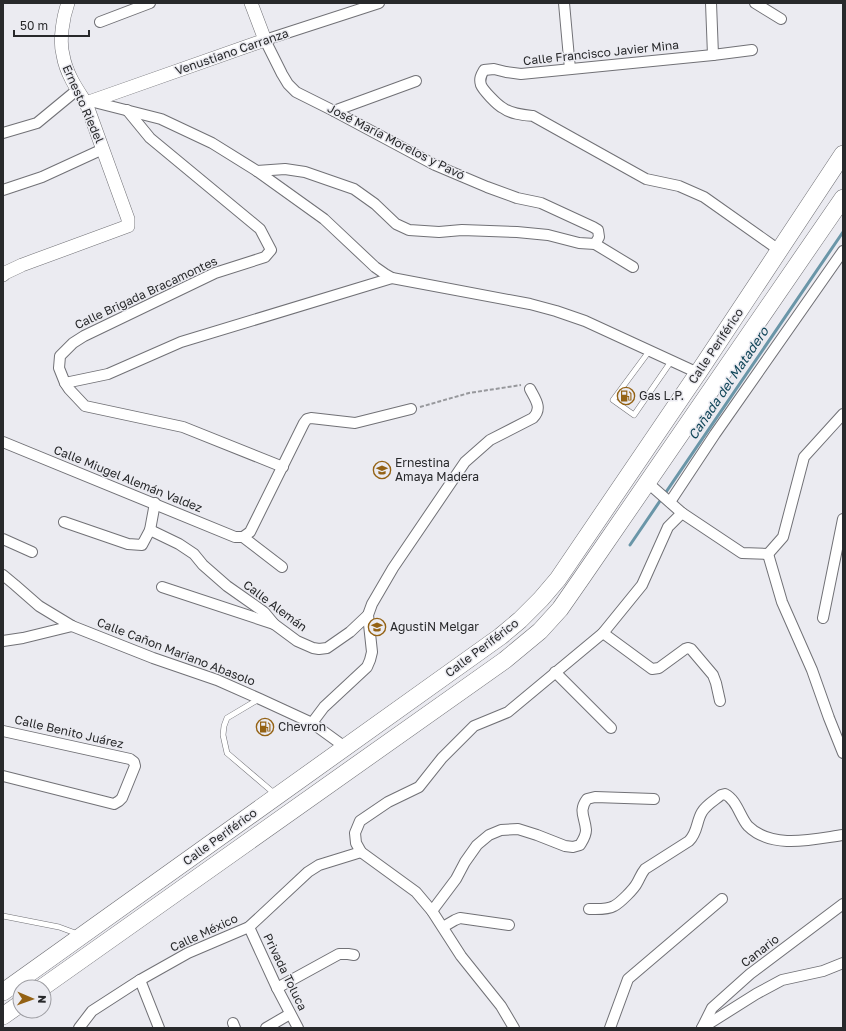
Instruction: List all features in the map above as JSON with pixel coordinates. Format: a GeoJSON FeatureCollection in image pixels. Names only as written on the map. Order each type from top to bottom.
{"type":"FeatureCollection","features":[{"type":"Feature","properties":{"kind":"highway","name":"Calle Periférico"},"geometry":{"type":"LineString","coordinates":[[3,992],[501,636],[520,620],[558,579],[698,373],[843,154]]}},
{"type":"Feature","properties":{"kind":"highway","name":"Calle Periférico"},"geometry":{"type":"LineString","coordinates":[[52,981],[505,660],[540,631],[560,609],[583,576],[653,487],[843,198]]}},
{"type":"Feature","properties":{"kind":"highway"},"geometry":{"type":"LineString","coordinates":[[3,1016],[12,1010]]}},
{"type":"Feature","properties":{"kind":"street","name":"Ernesto Riedel"},"geometry":{"type":"LineString","coordinates":[[3,275],[22,265],[128,226],[128,219],[88,102],[77,90],[62,54],[64,15],[68,3]]}},
{"type":"Feature","properties":{"kind":"street"},"geometry":{"type":"LineString","coordinates":[[100,22],[150,3]]}},
{"type":"Feature","properties":{"kind":"street","name":"José María Morelos y Pavó"},"geometry":{"type":"LineString","coordinates":[[251,3],[265,40],[282,74],[288,84],[296,92],[435,165],[487,187],[517,198],[541,204],[593,227],[598,230],[599,237],[595,244]]}},
{"type":"Feature","properties":{"kind":"street","name":"Venustiano Carranza"},"geometry":{"type":"LineString","coordinates":[[88,102],[265,40],[379,3]]}},
{"type":"Feature","properties":{"kind":"street"},"geometry":{"type":"LineString","coordinates":[[564,3],[570,68]]}},
{"type":"Feature","properties":{"kind":"street"},"geometry":{"type":"LineString","coordinates":[[711,3],[713,55]]}},
{"type":"Feature","properties":{"kind":"street"},"geometry":{"type":"LineString","coordinates":[[755,3],[781,18]]}},
{"type":"Feature","properties":{"kind":"street","name":"Calle Francisco Javier Mina"},"geometry":{"type":"LineString","coordinates":[[752,50],[521,74],[494,69],[484,70],[480,76],[481,85],[490,97],[503,109],[516,114],[534,116],[646,179],[679,186],[704,197],[779,250]]}},
{"type":"Feature","properties":{"kind":"street"},"geometry":{"type":"LineString","coordinates":[[334,111],[416,81]]}},
{"type":"Feature","properties":{"kind":"street"},"geometry":{"type":"LineString","coordinates":[[3,133],[37,123],[77,90]]}},
{"type":"Feature","properties":{"kind":"street"},"geometry":{"type":"LineString","coordinates":[[88,102],[127,110],[161,120],[212,143],[257,171],[324,219],[375,267],[392,278],[530,304],[556,311],[584,321],[698,373]]}},
{"type":"Feature","properties":{"kind":"street","name":"Calle Brigada Bracamontes"},"geometry":{"type":"LineString","coordinates":[[65,383],[59,368],[60,356],[73,343],[84,336],[215,273],[265,257],[271,250],[260,228],[150,138],[127,110]]}},
{"type":"Feature","properties":{"kind":"street"},"geometry":{"type":"LineString","coordinates":[[3,190],[42,177],[103,149]]}},
{"type":"Feature","properties":{"kind":"street"},"geometry":{"type":"LineString","coordinates":[[257,171],[285,169],[304,172],[354,189],[375,204],[396,224],[409,230],[439,232],[462,230],[536,233],[579,243],[595,244],[633,267]]}},
{"type":"Feature","properties":{"kind":"street"},"geometry":{"type":"LineString","coordinates":[[669,500],[843,251]]}},
{"type":"Feature","properties":{"kind":"street"},"geometry":{"type":"LineString","coordinates":[[282,467],[183,427],[86,406],[65,383],[108,374],[181,342],[392,278]]}},
{"type":"Feature","properties":{"kind":"street"},"geometry":{"type":"LineString","coordinates":[[312,723],[324,707],[367,667],[372,652],[368,615],[372,604],[393,568],[465,462],[490,440],[533,418],[537,414],[537,402],[530,389]]}},
{"type":"Feature","properties":{"kind":"street"},"geometry":{"type":"LineString","coordinates":[[282,567],[243,537],[250,532],[304,422],[311,418],[355,423],[411,409]]}},
{"type":"Feature","properties":{"kind":"street"},"geometry":{"type":"LineString","coordinates":[[768,554],[783,537],[804,457],[843,414]]}},
{"type":"Feature","properties":{"kind":"street","name":"Calle Miugel Alemán Valdez"},"geometry":{"type":"LineString","coordinates":[[3,442],[235,537],[243,537]]}},
{"type":"Feature","properties":{"kind":"street"},"geometry":{"type":"LineString","coordinates":[[653,487],[682,513],[742,553],[768,554]]}},
{"type":"Feature","properties":{"kind":"street"},"geometry":{"type":"LineString","coordinates":[[64,522],[128,544],[142,546],[150,530],[155,503]]}},
{"type":"Feature","properties":{"kind":"street"},"geometry":{"type":"LineString","coordinates":[[514,1028],[501,1006],[461,956],[432,911],[416,892],[361,852],[356,843],[355,833],[360,820],[388,802],[418,787],[442,758],[474,726],[508,712],[603,633],[642,585],[668,527],[682,513]]}},
{"type":"Feature","properties":{"kind":"street"},"geometry":{"type":"LineString","coordinates":[[823,618],[843,519]]}},
{"type":"Feature","properties":{"kind":"street","name":"Calle Alemán"},"geometry":{"type":"LineString","coordinates":[[150,530],[179,544],[194,554],[203,565],[227,586],[264,612],[274,624],[297,641],[313,648],[327,648],[350,632],[368,615]]}},
{"type":"Feature","properties":{"kind":"street"},"geometry":{"type":"LineString","coordinates":[[3,539],[32,552]]}},
{"type":"Feature","properties":{"kind":"street"},"geometry":{"type":"LineString","coordinates":[[768,554],[782,602],[812,670],[843,753]]}},
{"type":"Feature","properties":{"kind":"street","name":"Calle Cañon Mariano Abasolo"},"geometry":{"type":"LineString","coordinates":[[3,575],[39,606],[72,626],[153,658],[217,680],[260,699],[312,723],[345,747]]}},
{"type":"Feature","properties":{"kind":"street"},"geometry":{"type":"LineString","coordinates":[[162,586],[274,624]]}},
{"type":"Feature","properties":{"kind":"street"},"geometry":{"type":"LineString","coordinates":[[3,641],[23,638],[72,626]]}},
{"type":"Feature","properties":{"kind":"street"},"geometry":{"type":"LineString","coordinates":[[603,633],[652,669],[659,668],[688,648],[691,649],[713,675],[720,701]]}},
{"type":"Feature","properties":{"kind":"street"},"geometry":{"type":"LineString","coordinates":[[555,672],[611,728]]}},
{"type":"Feature","properties":{"kind":"street","name":"Calle Benito Juárez"},"geometry":{"type":"LineString","coordinates":[[3,731],[130,759],[134,762],[135,766],[122,798],[114,804],[3,776]]}},
{"type":"Feature","properties":{"kind":"street"},"geometry":{"type":"LineString","coordinates":[[589,909],[604,909],[614,906],[637,884],[645,869],[689,841],[694,836],[704,809],[725,794],[730,798],[748,826],[759,834],[769,838],[791,841],[843,835]]}},
{"type":"Feature","properties":{"kind":"street"},"geometry":{"type":"LineString","coordinates":[[432,911],[456,880],[465,862],[477,845],[489,834],[501,830],[518,829],[565,846],[573,847],[580,845],[584,838],[586,830],[582,810],[587,799],[595,797],[654,799]]}},
{"type":"Feature","properties":{"kind":"street","name":"Calle México"},"geometry":{"type":"LineString","coordinates":[[79,1028],[92,1011],[140,980],[188,953],[249,927],[308,872],[319,865],[361,852]]}},
{"type":"Feature","properties":{"kind":"street"},"geometry":{"type":"LineString","coordinates":[[610,1028],[628,979],[722,899]]}},
{"type":"Feature","properties":{"kind":"street","name":"Canario"},"geometry":{"type":"LineString","coordinates":[[702,1028],[712,1008],[750,974],[843,904]]}},
{"type":"Feature","properties":{"kind":"street"},"geometry":{"type":"LineString","coordinates":[[443,927],[460,918],[509,925]]}},
{"type":"Feature","properties":{"kind":"street","name":"Privada Toluca"},"geometry":{"type":"LineString","coordinates":[[249,927],[276,988],[298,1028]]}},
{"type":"Feature","properties":{"kind":"street"},"geometry":{"type":"LineString","coordinates":[[276,988],[339,954],[354,955]]}},
{"type":"Feature","properties":{"kind":"street"},"geometry":{"type":"LineString","coordinates":[[702,1028],[756,994],[782,980],[843,964]]}},
{"type":"Feature","properties":{"kind":"street"},"geometry":{"type":"LineString","coordinates":[[140,980],[158,1028]]}},
{"type":"Feature","properties":{"kind":"street"},"geometry":{"type":"LineString","coordinates":[[266,1028],[290,1014]]}},
{"type":"Feature","properties":{"kind":"lane"},"geometry":{"type":"LineString","coordinates":[[650,350],[613,400],[634,415],[672,360]]}},
{"type":"Feature","properties":{"kind":"lane"},"geometry":{"type":"LineString","coordinates":[[260,699],[227,718],[223,735],[227,752],[277,796]]}},
{"type":"Feature","properties":{"kind":"lane"},"geometry":{"type":"LineString","coordinates":[[3,916],[59,927],[82,936]]}},
{"type":"Feature","properties":{"kind":"path"},"geometry":{"type":"LineString","coordinates":[[411,409],[476,392],[523,385],[530,389]]}},
{"type":"Feature","properties":{"kind":"waterway","name":"Cañada del Matadero"},"geometry":{"type":"LineString","coordinates":[[630,545],[843,232]]}},
{"type":"Feature","properties":{"kind":"place","name":"Gas L.P."},"geometry":{"type":"Point","coordinates":[626,396]}},
{"type":"Feature","properties":{"kind":"place","name":"Ernestina Amaya Madera"},"geometry":{"type":"Point","coordinates":[382,470]}},
{"type":"Feature","properties":{"kind":"place","name":"AgustiN Melgar"},"geometry":{"type":"Point","coordinates":[377,627]}},
{"type":"Feature","properties":{"kind":"place","name":"Chevron"},"geometry":{"type":"Point","coordinates":[265,727]}}]}
